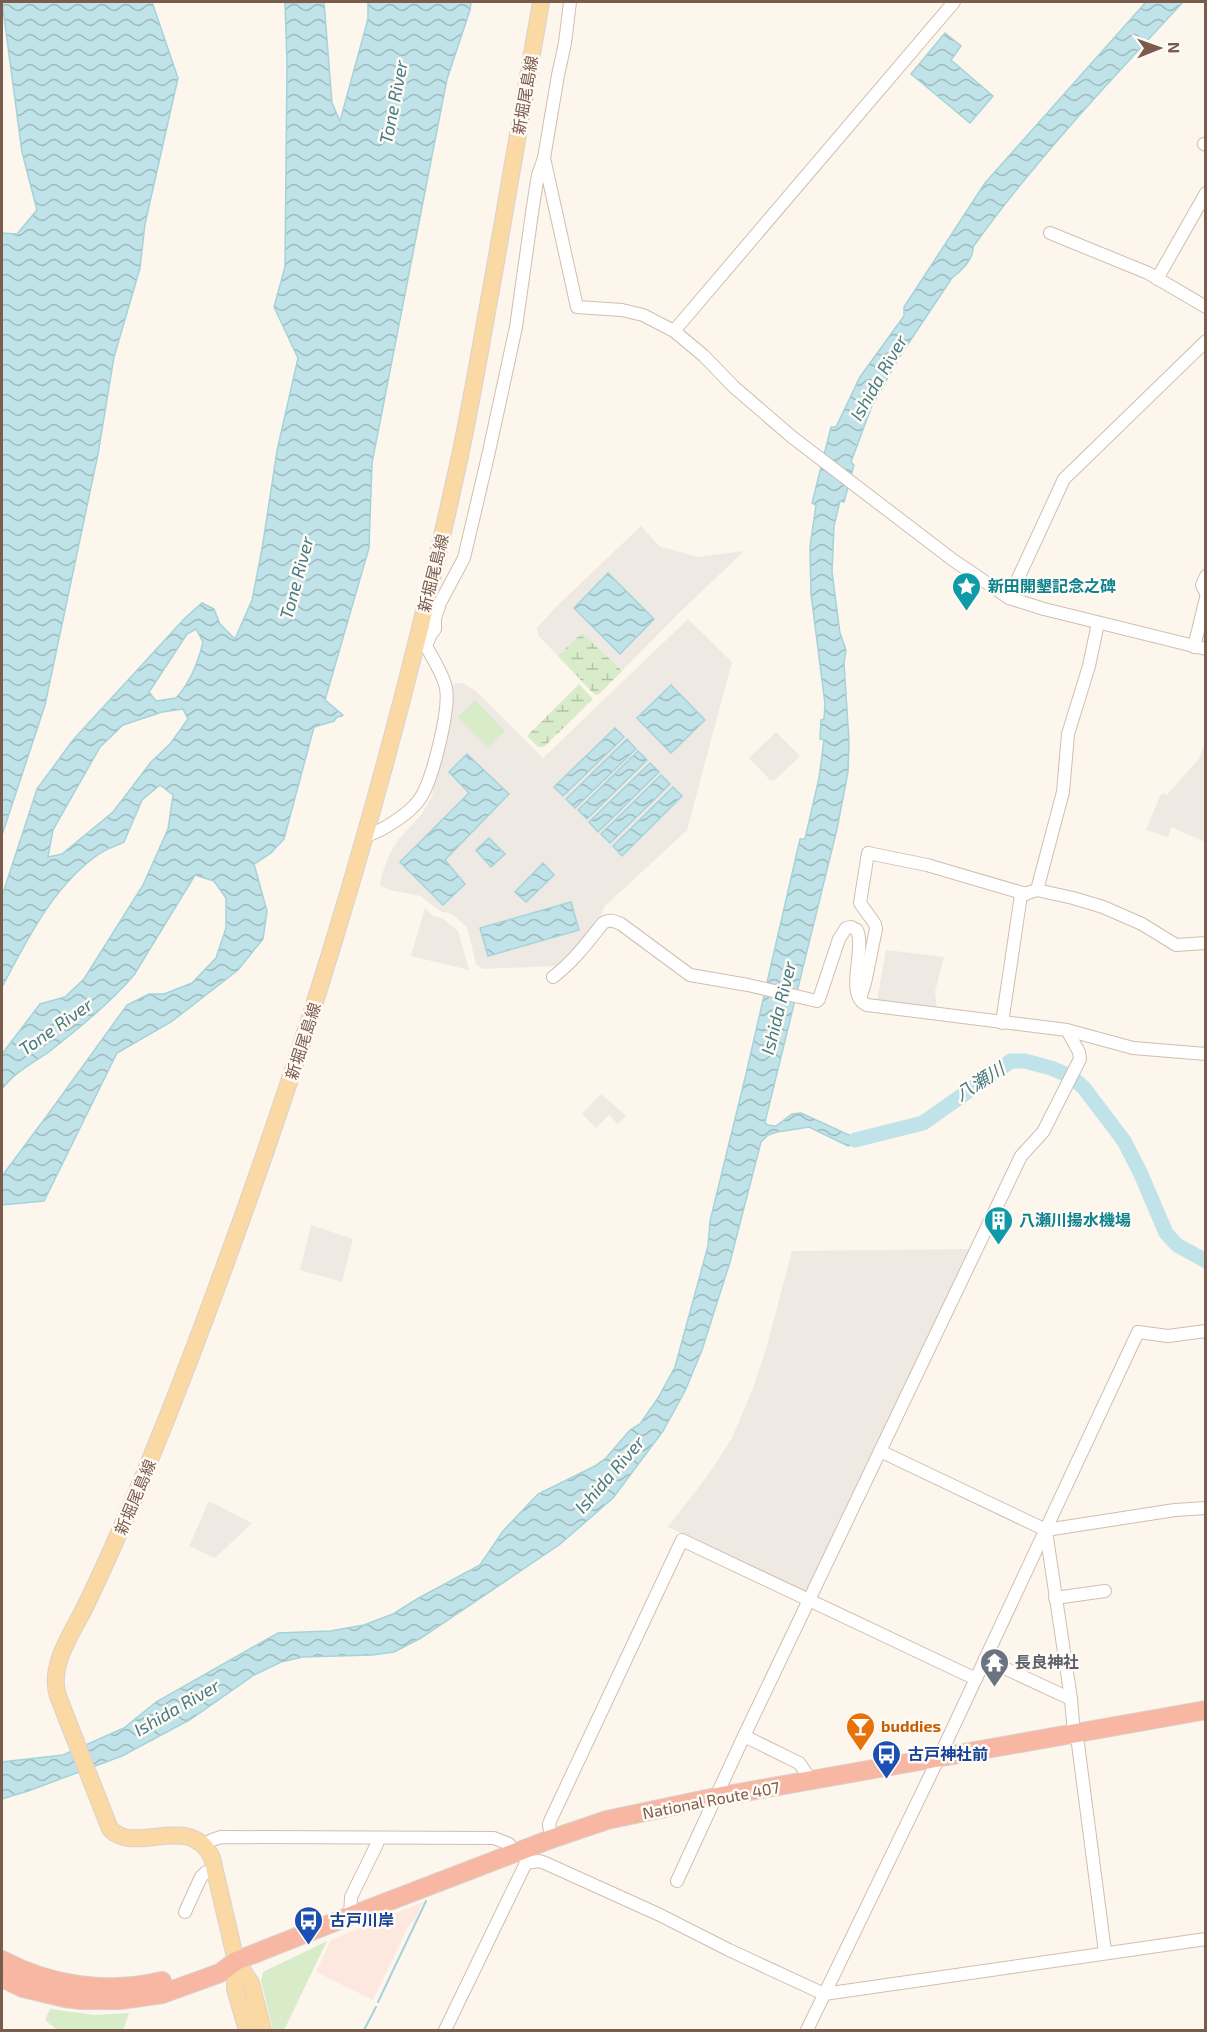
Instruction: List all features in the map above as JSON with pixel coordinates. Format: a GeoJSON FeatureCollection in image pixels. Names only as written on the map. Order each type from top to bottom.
{"type":"FeatureCollection","features":[{"type":"Feature","properties":{"kind":"highway","name":"National Route 407"},"geometry":{"type":"LineString","coordinates":[[2,1960],[54,1980],[95,1987],[144,1985],[175,1978],[216,1964],[236,1961],[521,1855],[551,1839],[607,1820],[716,1797],[1206,1710]]}},
{"type":"Feature","properties":{"kind":"highway","name":"National Route 407"},"geometry":{"type":"LineString","coordinates":[[2,1978],[23,1988],[65,1998],[120,2000],[162,1994],[220,1973],[236,1961]]}},
{"type":"Feature","properties":{"kind":"main road","name":"新堀尾島線"},"geometry":{"type":"LineString","coordinates":[[204,1845],[197,1840],[182,1836],[121,1837],[112,1832],[54,1684],[57,1666],[120,1533],[157,1444],[245,1211],[312,1015],[421,645],[467,422],[541,2]]}},
{"type":"Feature","properties":{"kind":"main road"},"geometry":{"type":"LineString","coordinates":[[204,1845],[212,1858],[215,1870],[236,1961],[235,1989],[247,2031]]}},
{"type":"Feature","properties":{"kind":"main road"},"geometry":{"type":"LineString","coordinates":[[236,1961],[250,1983],[263,2031]]}},
{"type":"Feature","properties":{"kind":"street"},"geometry":{"type":"LineString","coordinates":[[365,836],[380,831],[418,801],[434,761],[447,707],[446,687],[421,645],[435,629],[435,618],[440,603],[464,558],[472,526],[516,327],[534,196],[544,159],[565,44],[570,2]]}},
{"type":"Feature","properties":{"kind":"street"},"geometry":{"type":"LineString","coordinates":[[674,331],[954,2]]}},
{"type":"Feature","properties":{"kind":"street"},"geometry":{"type":"LineString","coordinates":[[544,159],[577,307],[622,310],[643,315],[674,331],[704,356],[734,387],[803,445],[960,566],[1009,598],[1028,605],[1200,648],[1206,598]]}},
{"type":"Feature","properties":{"kind":"street"},"geometry":{"type":"LineString","coordinates":[[1157,279],[1206,193]]}},
{"type":"Feature","properties":{"kind":"street"},"geometry":{"type":"LineString","coordinates":[[1050,233],[1157,279],[1206,307]]}},
{"type":"Feature","properties":{"kind":"street"},"geometry":{"type":"LineString","coordinates":[[1009,598],[1064,479],[1206,340]]}},
{"type":"Feature","properties":{"kind":"street"},"geometry":{"type":"LineString","coordinates":[[1206,576],[1202,585],[1206,593]]}},
{"type":"Feature","properties":{"kind":"street"},"geometry":{"type":"LineString","coordinates":[[1032,892],[1063,792],[1068,734],[1089,666],[1098,623]]}},
{"type":"Feature","properties":{"kind":"street"},"geometry":{"type":"LineString","coordinates":[[860,1000],[876,936],[875,924],[860,903],[868,853],[1102,907],[1142,924],[1176,945],[1206,943]]}},
{"type":"Feature","properties":{"kind":"street"},"geometry":{"type":"LineString","coordinates":[[1002,1023],[1021,895],[1032,892]]}},
{"type":"Feature","properties":{"kind":"street"},"geometry":{"type":"LineString","coordinates":[[553,977],[579,954],[603,923],[608,920],[621,924],[690,975],[756,986],[814,1001],[819,999],[839,939],[846,927],[851,927],[857,930],[860,940],[856,983],[860,1000],[867,1005],[1067,1029],[1133,1048],[1206,1054]]}},
{"type":"Feature","properties":{"kind":"street"},"geometry":{"type":"LineString","coordinates":[[677,1881],[1021,1156],[1043,1132],[1080,1059],[1079,1052],[1067,1029]]}},
{"type":"Feature","properties":{"kind":"street"},"geometry":{"type":"LineString","coordinates":[[807,2031],[976,1679],[1138,1332],[1168,1336],[1206,1331]]}},
{"type":"Feature","properties":{"kind":"street"},"geometry":{"type":"LineString","coordinates":[[880,1451],[1046,1530],[1175,1510],[1206,1508]]}},
{"type":"Feature","properties":{"kind":"street"},"geometry":{"type":"LineString","coordinates":[[1046,1530],[1105,1952]]}},
{"type":"Feature","properties":{"kind":"street"},"geometry":{"type":"LineString","coordinates":[[551,1839],[549,1829],[551,1819],[682,1540],[976,1679]]}},
{"type":"Feature","properties":{"kind":"street"},"geometry":{"type":"LineString","coordinates":[[1055,1598],[1105,1591]]}},
{"type":"Feature","properties":{"kind":"street"},"geometry":{"type":"LineString","coordinates":[[985,1659],[1071,1699]]}},
{"type":"Feature","properties":{"kind":"street"},"geometry":{"type":"LineString","coordinates":[[744,1736],[799,1763],[813,1781]]}},
{"type":"Feature","properties":{"kind":"street"},"geometry":{"type":"LineString","coordinates":[[204,1845],[221,1837],[494,1838],[509,1844],[521,1855],[545,1863],[660,1915],[824,1994],[1206,1939]]}},
{"type":"Feature","properties":{"kind":"street"},"geometry":{"type":"LineString","coordinates":[[350,1917],[351,1897],[378,1839]]}},
{"type":"Feature","properties":{"kind":"street"},"geometry":{"type":"LineString","coordinates":[[445,2031],[521,1855]]}},
{"type":"Feature","properties":{"kind":"street"},"geometry":{"type":"LineString","coordinates":[[185,1912],[201,1877],[206,1872],[215,1870]]}},
{"type":"Feature","properties":{"kind":"shaded area"},"geometry":{"type":"Polygon","coordinates":[[[641,526],[659,546],[697,557],[744,551],[599,694],[595,695],[538,635],[537,628],[641,526]]]}},
{"type":"Feature","properties":{"kind":"shaded area"},"geometry":{"type":"Polygon","coordinates":[[[688,619],[732,662],[687,830],[604,907],[601,917],[567,960],[554,966],[483,969],[476,964],[467,927],[450,913],[442,912],[421,896],[390,890],[380,885],[390,853],[398,840],[421,815],[432,797],[451,687],[456,683],[462,683],[476,691],[543,758],[688,619]]]}},
{"type":"Feature","properties":{"kind":"shaded area"},"geometry":{"type":"Polygon","coordinates":[[[776,732],[800,756],[775,780],[770,780],[749,758],[776,732]]]}},
{"type":"Feature","properties":{"kind":"shaded area"},"geometry":{"type":"Polygon","coordinates":[[[1205,745],[1205,842],[1171,827],[1168,837],[1146,830],[1160,796],[1163,793],[1167,795],[1198,760],[1205,745]]]}},
{"type":"Feature","properties":{"kind":"shaded area"},"geometry":{"type":"Polygon","coordinates":[[[425,908],[433,916],[442,918],[458,931],[469,970],[411,956],[425,908]]]}},
{"type":"Feature","properties":{"kind":"shaded area"},"geometry":{"type":"Polygon","coordinates":[[[886,950],[944,957],[935,992],[937,1009],[877,1001],[886,950]]]}},
{"type":"Feature","properties":{"kind":"shaded area"},"geometry":{"type":"Polygon","coordinates":[[[601,1094],[626,1116],[618,1124],[609,1115],[596,1128],[582,1114],[601,1094]]]}},
{"type":"Feature","properties":{"kind":"shaded area"},"geometry":{"type":"Polygon","coordinates":[[[311,1225],[353,1239],[342,1282],[300,1270],[311,1225]]]}},
{"type":"Feature","properties":{"kind":"shaded area"},"geometry":{"type":"Polygon","coordinates":[[[971,1249],[809,1590],[806,1592],[668,1527],[708,1475],[732,1438],[752,1391],[766,1349],[792,1251],[971,1249]]]}},
{"type":"Feature","properties":{"kind":"shaded area"},"geometry":{"type":"Polygon","coordinates":[[[209,1501],[252,1523],[215,1558],[189,1546],[209,1501]]]}},
{"type":"Feature","properties":{"kind":"shaded area"},"geometry":{"type":"Polygon","coordinates":[[[423,1902],[414,1921],[410,1923],[373,2000],[316,1972],[331,1940],[423,1902]]]}},
{"type":"Feature","properties":{"kind":"green space"},"geometry":{"type":"Polygon","coordinates":[[[582,633],[622,671],[599,694],[595,695],[558,656],[582,633]]]}},
{"type":"Feature","properties":{"kind":"green space"},"geometry":{"type":"Polygon","coordinates":[[[579,684],[593,699],[544,747],[538,747],[527,736],[579,684]]]}},
{"type":"Feature","properties":{"kind":"green space"},"geometry":{"type":"Polygon","coordinates":[[[475,700],[505,731],[489,748],[458,717],[475,700]]]}},
{"type":"Feature","properties":{"kind":"green space"},"geometry":{"type":"Polygon","coordinates":[[[327,1941],[284,2030],[273,2030],[261,1981],[263,1972],[327,1941]]]}},
{"type":"Feature","properties":{"kind":"green space"},"geometry":{"type":"Polygon","coordinates":[[[50,2009],[95,2015],[129,2013],[123,2030],[57,2030],[45,2020],[50,2009]]]}},
{"type":"Feature","properties":{"kind":"water"},"geometry":{"type":"Polygon","coordinates":[[[2,2],[152,2],[178,78],[145,224],[140,268],[114,357],[98,454],[45,705],[2,835],[2,233],[17,234],[37,210],[22,152],[2,2]]]}},
{"type":"Feature","properties":{"kind":"water","name":"Tone River"},"geometry":{"type":"Polygon","coordinates":[[[324,2],[332,103],[340,121],[368,19],[368,2],[471,2],[447,79],[372,463],[369,548],[325,700],[343,715],[334,721],[314,727],[284,839],[271,853],[254,864],[267,911],[263,939],[238,970],[171,1022],[117,1053],[44,1201],[2,1205],[2,1176],[127,1005],[149,994],[164,994],[192,983],[216,958],[226,928],[226,898],[214,881],[195,875],[134,975],[125,985],[83,1024],[18,1073],[2,1089],[2,1054],[40,1004],[65,997],[84,979],[143,885],[168,829],[173,795],[160,785],[142,800],[124,842],[99,854],[68,882],[43,915],[2,987],[2,896],[37,789],[73,740],[185,618],[202,603],[214,609],[220,624],[235,639],[252,600],[277,451],[298,358],[274,307],[285,267],[287,63],[285,3],[324,2]],[[196,629],[187,634],[149,692],[156,701],[176,698],[190,679],[203,642],[196,629]],[[183,709],[162,712],[123,725],[100,747],[53,830],[48,857],[62,854],[113,812],[151,762],[170,744],[188,719],[183,709]]]}},
{"type":"Feature","properties":{"kind":"water","name":"Ishida River"},"geometry":{"type":"Polygon","coordinates":[[[1146,2],[1183,2],[1074,121],[997,214],[973,247],[969,260],[952,278],[900,356],[871,408],[851,462],[854,465],[844,502],[840,501],[834,526],[832,572],[840,633],[846,650],[844,663],[849,741],[848,772],[837,829],[765,1122],[767,1125],[776,1126],[792,1114],[801,1113],[851,1136],[864,1133],[883,1137],[848,1146],[809,1127],[777,1132],[768,1135],[761,1142],[730,1262],[702,1350],[685,1391],[663,1431],[613,1498],[559,1545],[421,1638],[394,1652],[303,1657],[281,1662],[254,1675],[191,1719],[122,1756],[2,1799],[2,1762],[63,1755],[124,1728],[156,1702],[278,1633],[330,1631],[364,1625],[393,1614],[480,1565],[503,1531],[538,1494],[595,1466],[606,1458],[630,1430],[640,1424],[658,1398],[675,1367],[708,1246],[710,1221],[800,839],[805,839],[819,778],[824,740],[820,739],[821,720],[824,719],[825,704],[811,594],[810,547],[816,505],[812,503],[831,427],[836,427],[860,377],[904,316],[904,307],[985,183],[1146,2]]]}},
{"type":"Feature","properties":{"kind":"water"},"geometry":{"type":"Polygon","coordinates":[[[945,33],[961,46],[951,60],[993,96],[970,123],[911,74],[945,33]]]}},
{"type":"Feature","properties":{"kind":"water"},"geometry":{"type":"Polygon","coordinates":[[[608,573],[654,619],[620,654],[574,608],[608,573]]]}},
{"type":"Feature","properties":{"kind":"water"},"geometry":{"type":"Polygon","coordinates":[[[671,685],[705,720],[671,753],[637,718],[671,685]]]}},
{"type":"Feature","properties":{"kind":"water"},"geometry":{"type":"Polygon","coordinates":[[[615,728],[624,737],[563,796],[554,787],[615,728]]]}},
{"type":"Feature","properties":{"kind":"water"},"geometry":{"type":"Polygon","coordinates":[[[627,739],[636,749],[575,808],[566,799],[627,739]]]}},
{"type":"Feature","properties":{"kind":"water"},"geometry":{"type":"Polygon","coordinates":[[[638,751],[647,760],[587,819],[578,810],[638,751]]]}},
{"type":"Feature","properties":{"kind":"water"},"geometry":{"type":"Polygon","coordinates":[[[467,754],[509,794],[445,860],[465,884],[443,905],[400,862],[469,793],[449,772],[467,754]]]}},
{"type":"Feature","properties":{"kind":"water"},"geometry":{"type":"Polygon","coordinates":[[[650,763],[659,772],[598,832],[589,822],[650,763]]]}},
{"type":"Feature","properties":{"kind":"water"},"geometry":{"type":"Polygon","coordinates":[[[661,775],[670,784],[610,843],[601,834],[661,775]]]}},
{"type":"Feature","properties":{"kind":"water"},"geometry":{"type":"Polygon","coordinates":[[[673,787],[682,796],[622,856],[613,846],[673,787]]]}},
{"type":"Feature","properties":{"kind":"water"},"geometry":{"type":"Polygon","coordinates":[[[489,838],[505,854],[491,867],[476,850],[489,838]]]}},
{"type":"Feature","properties":{"kind":"water"},"geometry":{"type":"Polygon","coordinates":[[[543,863],[554,875],[526,902],[515,892],[543,863]]]}},
{"type":"Feature","properties":{"kind":"water"},"geometry":{"type":"Polygon","coordinates":[[[571,902],[579,930],[488,956],[480,928],[571,902]]]}},
{"type":"Feature","properties":{"kind":"waterway","name":"八瀬川"},"geometry":{"type":"LineString","coordinates":[[855,1140],[923,1123],[1011,1061],[1025,1061],[1051,1068],[1072,1077],[1084,1088],[1124,1141],[1166,1233],[1177,1245],[1206,1261]]}},
{"type":"Feature","properties":{"kind":"waterway"},"geometry":{"type":"LineString","coordinates":[[378,2002],[426,1901]]}},
{"type":"Feature","properties":{"kind":"waterway"},"geometry":{"type":"LineString","coordinates":[[364,2030],[376,2007]]}},
{"type":"Feature","properties":{"kind":"place","name":"新田開墾記念之碑"},"geometry":{"type":"Point","coordinates":[967,612]}},
{"type":"Feature","properties":{"kind":"place","name":"八瀬川揚水機場"},"geometry":{"type":"Point","coordinates":[998,1246]}},
{"type":"Feature","properties":{"kind":"place","name":"長良神社"},"geometry":{"type":"Point","coordinates":[994,1688]}},
{"type":"Feature","properties":{"kind":"place","name":"buddies"},"geometry":{"type":"Point","coordinates":[860,1752]}},
{"type":"Feature","properties":{"kind":"place","name":"古戸神社前"},"geometry":{"type":"Point","coordinates":[887,1780]}},
{"type":"Feature","properties":{"kind":"place","name":"古戸川岸"},"geometry":{"type":"Point","coordinates":[309,1946]}}]}
